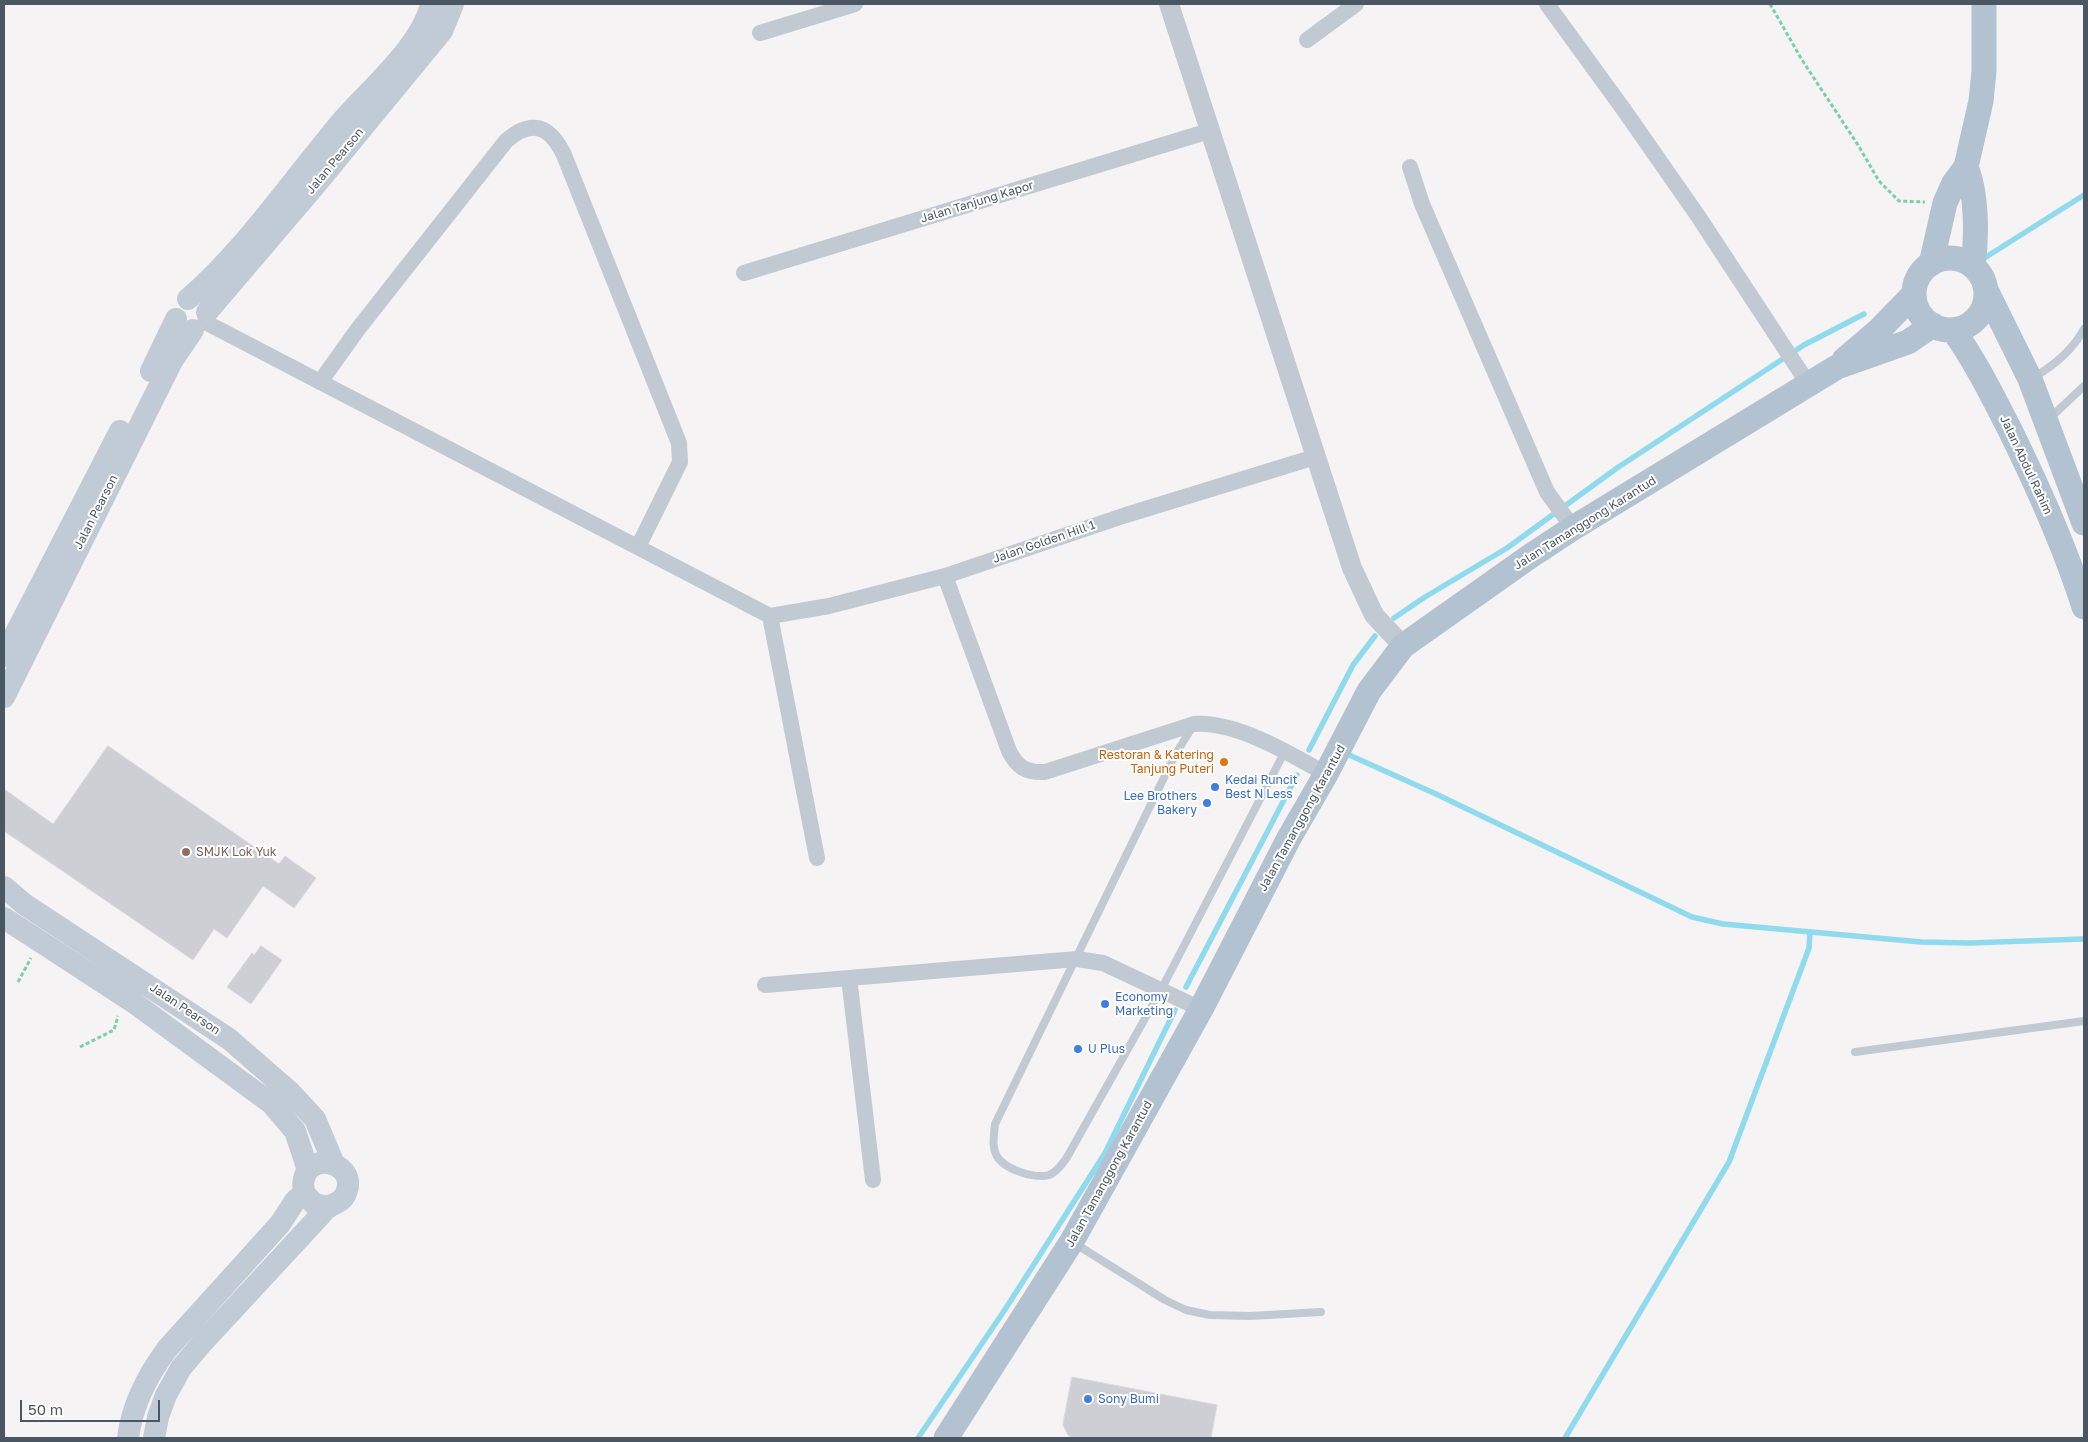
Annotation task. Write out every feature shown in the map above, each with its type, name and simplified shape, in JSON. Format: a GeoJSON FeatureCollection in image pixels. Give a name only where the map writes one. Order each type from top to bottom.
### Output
{"type":"FeatureCollection","features":[{"type":"Feature","properties":{"kind":"main road","name":"Jalan Pearson"},"geometry":{"type":"LineString","coordinates":[[195,321],[175,314],[179,304],[188,299],[221,268],[343,120],[403,54],[421,29],[430,4]]}},
{"type":"Feature","properties":{"kind":"main road","name":"Jalan Pearson"},"geometry":{"type":"LineString","coordinates":[[4,697],[172,360],[195,321],[317,183],[442,31],[453,4]]}},
{"type":"Feature","properties":{"kind":"main road"},"geometry":{"type":"LineString","coordinates":[[1931,264],[1945,204],[1954,183],[1966,167],[1981,101],[1984,71],[1984,4]]}},
{"type":"Feature","properties":{"kind":"main road"},"geometry":{"type":"LineString","coordinates":[[1966,167],[1973,190],[1975,243],[1973,266]]}},
{"type":"Feature","properties":{"kind":"main road"},"geometry":{"type":"LineString","coordinates":[[1952,258],[1973,266],[1984,281],[1986,290],[1986,301],[1974,321],[1964,327],[1943,327],[1919,312],[1914,294],[1916,282],[1922,272],[1931,264],[1942,259],[1952,258]]}},
{"type":"Feature","properties":{"kind":"main road"},"geometry":{"type":"LineString","coordinates":[[1986,290],[2030,379],[2084,523]]}},
{"type":"Feature","properties":{"kind":"main road","name":"Jalan Tamanggong Karantud"},"geometry":{"type":"LineString","coordinates":[[1837,367],[1850,352],[1878,330],[1914,294]]}},
{"type":"Feature","properties":{"kind":"main road","name":"Jalan Pearson"},"geometry":{"type":"LineString","coordinates":[[4,656],[195,321]]}},
{"type":"Feature","properties":{"kind":"main road","name":"Jalan Tamanggong Karantud"},"geometry":{"type":"LineString","coordinates":[[946,1438],[1072,1242],[1201,1009],[1289,838],[1326,774],[1370,691],[1403,646],[1529,557],[1569,522],[1798,367],[1837,367],[1908,342],[1943,327]]}},
{"type":"Feature","properties":{"kind":"main road","name":"Jalan Abdul Rahim"},"geometry":{"type":"LineString","coordinates":[[1943,327],[1984,378],[2025,460],[2070,564],[2084,608]]}},
{"type":"Feature","properties":{"kind":"main road","name":"Jalan Pearson"},"geometry":{"type":"LineString","coordinates":[[4,887],[24,904],[229,1039],[290,1092],[315,1119],[334,1164]]}},
{"type":"Feature","properties":{"kind":"main road","name":"Jalan Pearson"},"geometry":{"type":"LineString","coordinates":[[4,918],[124,997],[272,1104],[295,1131],[308,1170]]}},
{"type":"Feature","properties":{"kind":"main road"},"geometry":{"type":"LineString","coordinates":[[154,1438],[158,1417],[166,1395],[181,1368],[329,1207],[342,1199],[348,1186],[345,1173],[334,1164],[319,1163],[308,1170],[304,1177],[304,1193],[314,1204],[329,1207]]}},
{"type":"Feature","properties":{"kind":"main road"},"geometry":{"type":"LineString","coordinates":[[128,1438],[135,1409],[152,1370],[167,1349],[280,1224],[295,1202],[304,1193]]}},
{"type":"Feature","properties":{"kind":"street"},"geometry":{"type":"LineString","coordinates":[[760,33],[855,4]]}},
{"type":"Feature","properties":{"kind":"street"},"geometry":{"type":"LineString","coordinates":[[1169,4],[1352,568],[1374,615],[1403,646]]}},
{"type":"Feature","properties":{"kind":"street"},"geometry":{"type":"LineString","coordinates":[[1306,40],[1356,4]]}},
{"type":"Feature","properties":{"kind":"street"},"geometry":{"type":"LineString","coordinates":[[1547,4],[1624,110],[1798,367]]}},
{"type":"Feature","properties":{"kind":"street"},"geometry":{"type":"LineString","coordinates":[[320,382],[358,329],[506,141],[527,127],[549,132],[558,142],[564,155],[679,444],[680,462],[638,547]]}},
{"type":"Feature","properties":{"kind":"street","name":"Jalan Tanjung Kapor"},"geometry":{"type":"LineString","coordinates":[[744,273],[1209,131]]}},
{"type":"Feature","properties":{"kind":"street"},"geometry":{"type":"LineString","coordinates":[[1410,167],[1422,204],[1547,492],[1569,522]]}},
{"type":"Feature","properties":{"kind":"street"},"geometry":{"type":"LineString","coordinates":[[195,321],[320,382],[770,616],[818,858]]}},
{"type":"Feature","properties":{"kind":"street","name":"Jalan Golden Hill 1"},"geometry":{"type":"LineString","coordinates":[[770,616],[828,606],[945,576],[1126,514],[1315,457]]}},
{"type":"Feature","properties":{"kind":"street"},"geometry":{"type":"LineString","coordinates":[[945,576],[1009,751],[1014,762],[1023,769],[1045,772],[1194,724],[1208,723],[1221,725],[1284,750],[1326,774]]}},
{"type":"Feature","properties":{"kind":"street"},"geometry":{"type":"LineString","coordinates":[[765,985],[1077,959],[1103,963],[1201,1009]]}},
{"type":"Feature","properties":{"kind":"street"},"geometry":{"type":"LineString","coordinates":[[849,978],[874,1180]]}},
{"type":"Feature","properties":{"kind":"lane"},"geometry":{"type":"LineString","coordinates":[[2030,379],[2051,367],[2067,353],[2084,329]]}},
{"type":"Feature","properties":{"kind":"lane"},"geometry":{"type":"LineString","coordinates":[[2046,422],[2084,386]]}},
{"type":"Feature","properties":{"kind":"lane"},"geometry":{"type":"LineString","coordinates":[[1194,724],[1174,755],[1077,959],[995,1124],[994,1149],[999,1159],[1020,1171],[1036,1175],[1049,1174],[1058,1169],[1066,1159],[1161,990],[1284,750]]}},
{"type":"Feature","properties":{"kind":"lane"},"geometry":{"type":"LineString","coordinates":[[1855,1052],[2084,1020]]}},
{"type":"Feature","properties":{"kind":"lane"},"geometry":{"type":"LineString","coordinates":[[1072,1242],[1164,1300],[1186,1310],[1210,1315],[1250,1316],[1321,1312]]}},
{"type":"Feature","properties":{"kind":"path"},"geometry":{"type":"LineString","coordinates":[[1770,4],[1802,60],[1880,181],[1899,201],[1945,204]]}},
{"type":"Feature","properties":{"kind":"path"},"geometry":{"type":"LineString","coordinates":[[18,982],[40,943]]}},
{"type":"Feature","properties":{"kind":"path"},"geometry":{"type":"LineString","coordinates":[[80,1047],[114,1030],[124,997]]}},
{"type":"Feature","properties":{"kind":"building"},"geometry":{"type":"Polygon","coordinates":[[[108,746],[279,864],[285,856],[316,878],[294,908],[263,886],[227,938],[214,929],[193,960],[4,831],[4,789],[53,824],[108,746]]]}},
{"type":"Feature","properties":{"kind":"building"},"geometry":{"type":"Polygon","coordinates":[[[261,946],[282,960],[251,1004],[227,987],[252,953],[254,955],[261,946]]]}},
{"type":"Feature","properties":{"kind":"building"},"geometry":{"type":"Polygon","coordinates":[[[1072,1377],[1217,1405],[1211,1438],[1073,1438],[1068,1435],[1063,1425],[1072,1377]]]}},
{"type":"Feature","properties":{"kind":"waterway"},"geometry":{"type":"LineString","coordinates":[[1986,257],[2084,195]]}},
{"type":"Feature","properties":{"kind":"waterway"},"geometry":{"type":"LineString","coordinates":[[1394,618],[1425,597],[1507,548],[1617,468],[1804,345],[1864,314]]}},
{"type":"Feature","properties":{"kind":"waterway"},"geometry":{"type":"LineString","coordinates":[[1309,750],[1353,665],[1375,636]]}},
{"type":"Feature","properties":{"kind":"waterway"},"geometry":{"type":"LineString","coordinates":[[1347,754],[1436,794],[1692,917],[1723,924],[1921,942],[1969,943],[2084,939]]}},
{"type":"Feature","properties":{"kind":"waterway"},"geometry":{"type":"LineString","coordinates":[[1186,987],[1297,775]]}},
{"type":"Feature","properties":{"kind":"waterway"},"geometry":{"type":"LineString","coordinates":[[1565,1438],[1729,1162],[1809,948],[1810,932]]}},
{"type":"Feature","properties":{"kind":"waterway"},"geometry":{"type":"LineString","coordinates":[[918,1438],[1006,1308],[1105,1153],[1175,1010]]}},
{"type":"Feature","properties":{"kind":"place","name":"Restoran & Katering Tanjung Puteri"},"geometry":{"type":"Point","coordinates":[1224,762]}},
{"type":"Feature","properties":{"kind":"place","name":"Kedai Runcit Best N Less"},"geometry":{"type":"Point","coordinates":[1215,787]}},
{"type":"Feature","properties":{"kind":"place","name":"Lee Brothers Bakery"},"geometry":{"type":"Point","coordinates":[1207,803]}},
{"type":"Feature","properties":{"kind":"place","name":"SMJK Lok Yuk"},"geometry":{"type":"Point","coordinates":[186,852]}},
{"type":"Feature","properties":{"kind":"place","name":"Economy Marketing"},"geometry":{"type":"Point","coordinates":[1105,1004]}},
{"type":"Feature","properties":{"kind":"place","name":"U Plus"},"geometry":{"type":"Point","coordinates":[1078,1049]}},
{"type":"Feature","properties":{"kind":"place","name":"Sony Bumi"},"geometry":{"type":"Point","coordinates":[1088,1399]}}]}
